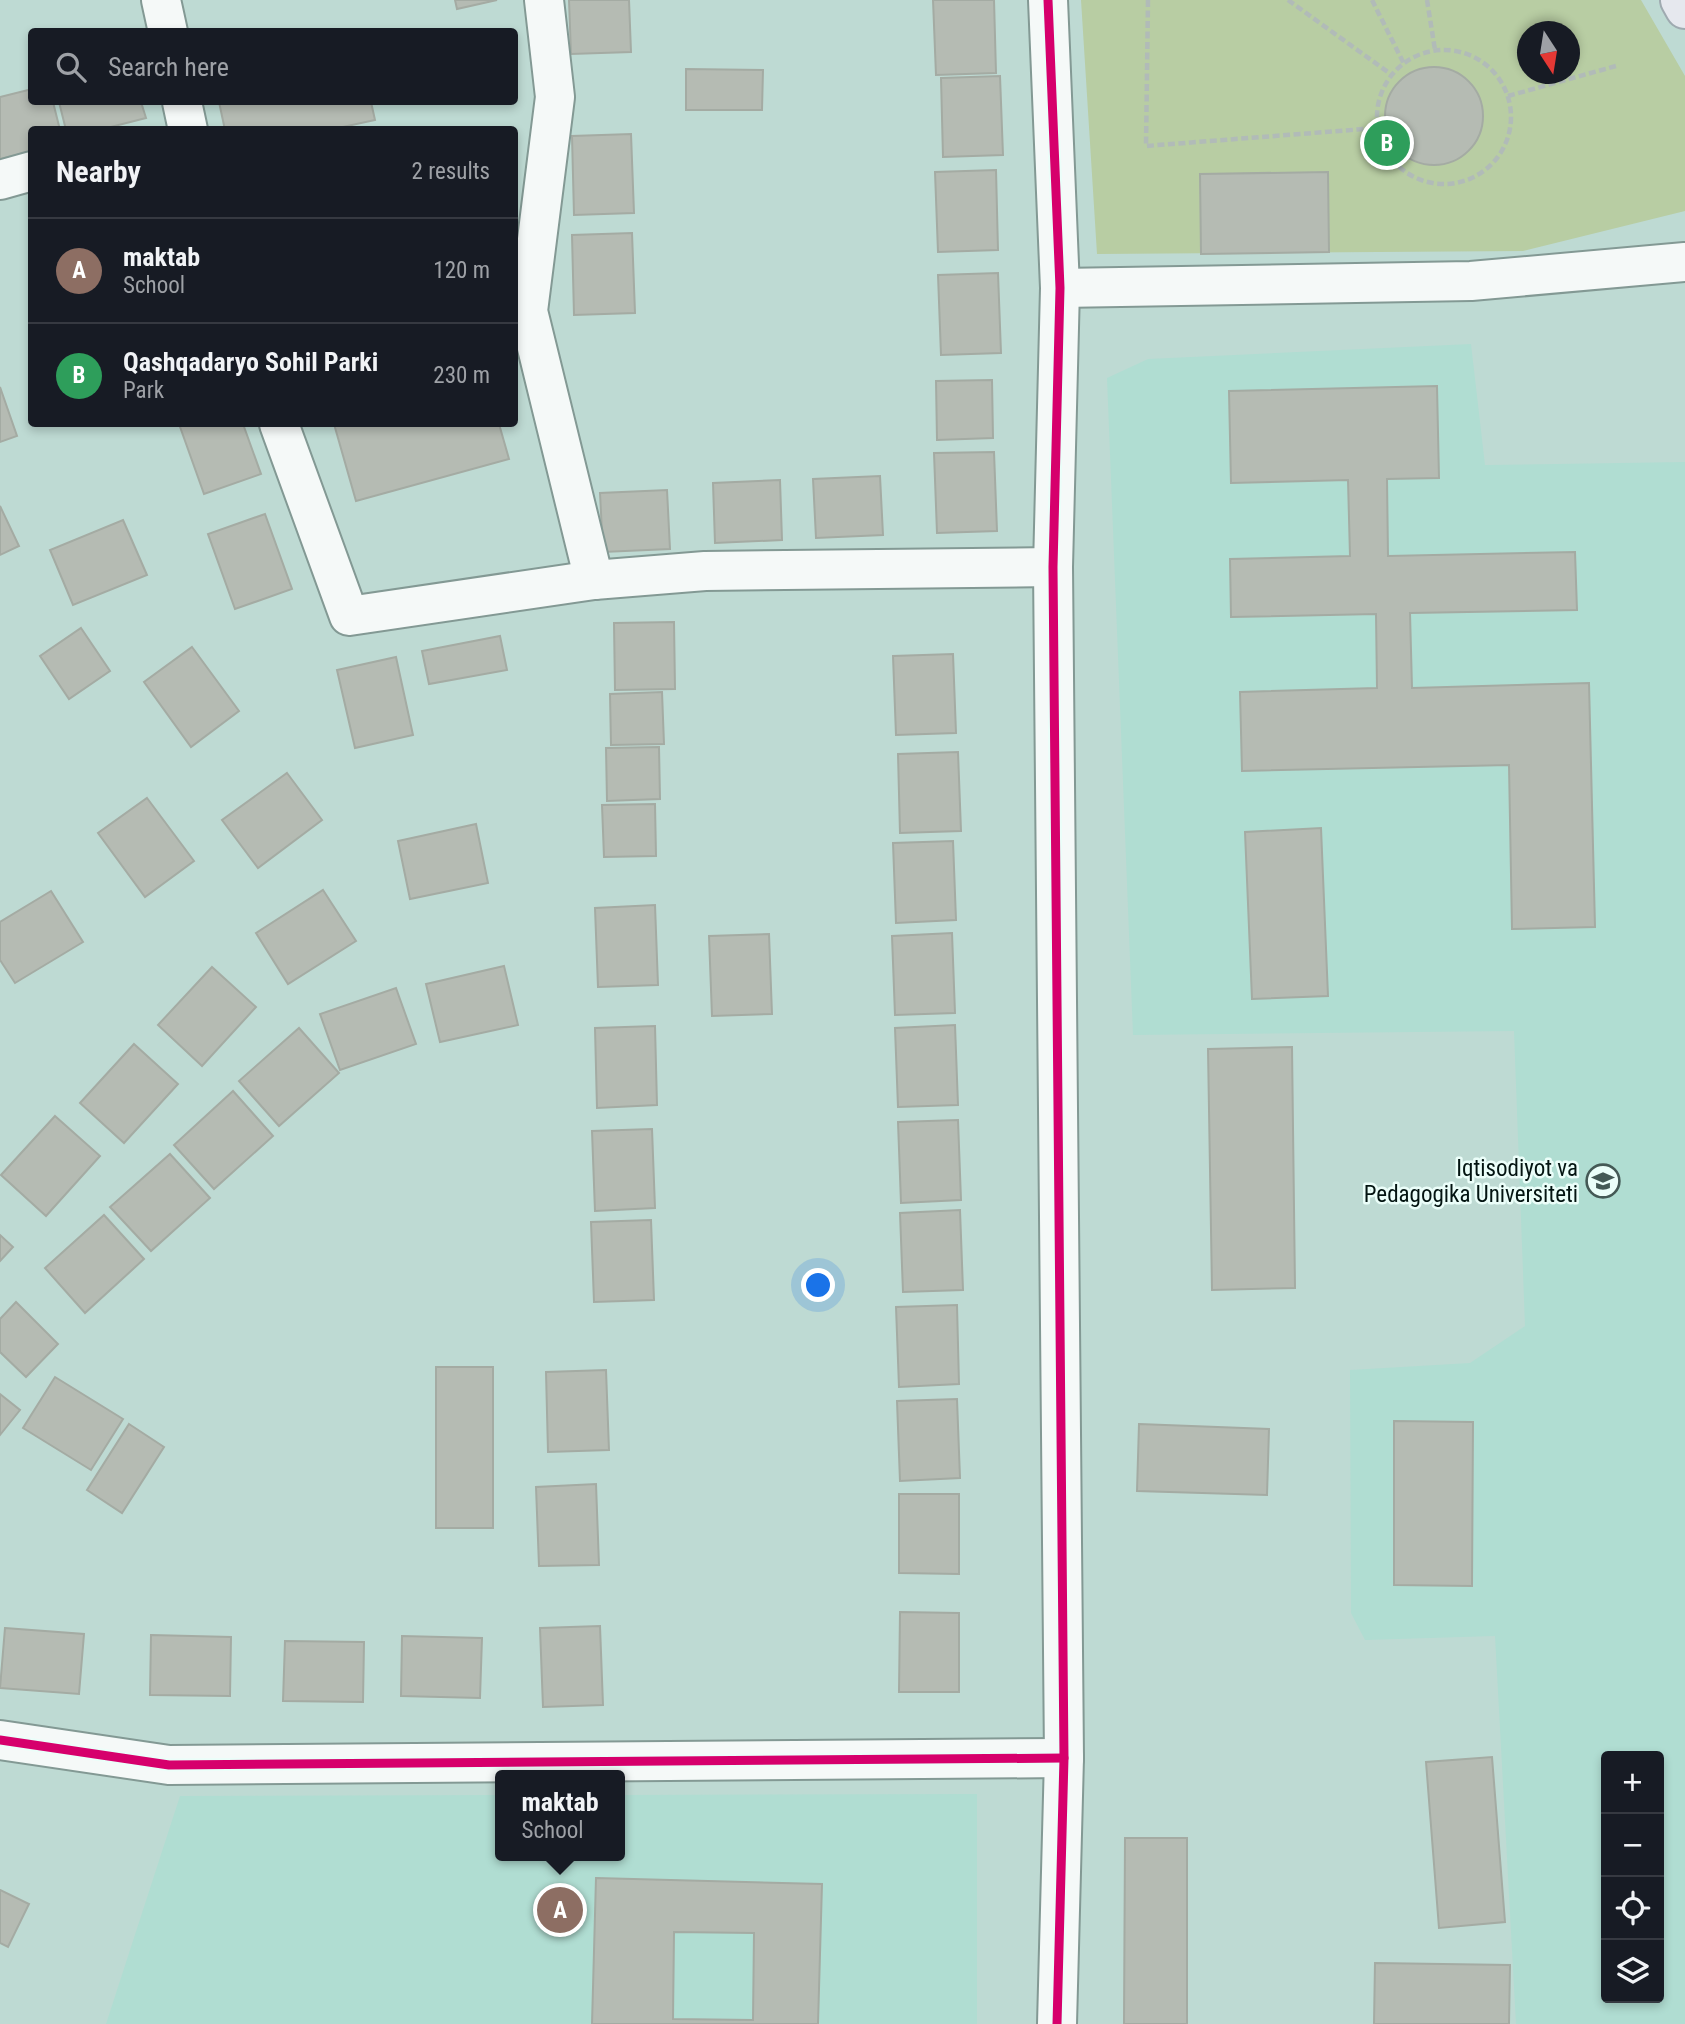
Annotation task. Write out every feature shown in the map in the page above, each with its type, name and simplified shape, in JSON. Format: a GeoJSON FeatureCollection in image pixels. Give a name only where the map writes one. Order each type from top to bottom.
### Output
{"type":"FeatureCollection","features":[{"type":"Feature","properties":{"kind":"highway"},"geometry":{"type":"LineString","coordinates":[[1680,0],[1685,9]]}},
{"type":"Feature","properties":{"kind":"street"},"geometry":{"type":"LineString","coordinates":[[161,0],[167,28]]}},
{"type":"Feature","properties":{"kind":"street"},"geometry":{"type":"LineString","coordinates":[[544,0],[555,97],[528,312],[594,580]]}},
{"type":"Feature","properties":{"kind":"street"},"geometry":{"type":"LineString","coordinates":[[1048,0],[1060,288],[1053,567],[1063,1758],[1057,2024]]}},
{"type":"Feature","properties":{"kind":"street"},"geometry":{"type":"LineString","coordinates":[[0,180],[28,172]]}},
{"type":"Feature","properties":{"kind":"street"},"geometry":{"type":"LineString","coordinates":[[1060,288],[1471,281],[1685,262]]}},
{"type":"Feature","properties":{"kind":"street"},"geometry":{"type":"LineString","coordinates":[[280,427],[349,616],[594,580],[705,571],[1053,567]]}},
{"type":"Feature","properties":{"kind":"street"},"geometry":{"type":"LineString","coordinates":[[0,1740],[169,1765],[1063,1758]]}},
{"type":"Feature","properties":{"kind":"path"},"geometry":{"type":"LineString","coordinates":[[1147,0],[1146,146],[1377,128]]}},
{"type":"Feature","properties":{"kind":"path"},"geometry":{"type":"LineString","coordinates":[[1290,0],[1392,75]]}},
{"type":"Feature","properties":{"kind":"path"},"geometry":{"type":"LineString","coordinates":[[1372,0],[1404,64]]}},
{"type":"Feature","properties":{"kind":"path"},"geometry":{"type":"LineString","coordinates":[[1427,0],[1435,50]]}},
{"type":"Feature","properties":{"kind":"path"},"geometry":{"type":"LineString","coordinates":[[1435,50],[1459,51],[1480,60],[1497,75],[1508,96],[1512,118],[1507,141],[1495,161],[1476,176],[1457,183],[1435,184],[1415,177],[1397,166],[1384,149],[1377,128],[1377,107],[1383,87],[1392,75],[1413,57],[1435,50]]}},
{"type":"Feature","properties":{"kind":"path"},"geometry":{"type":"LineString","coordinates":[[1508,96],[1616,66]]}},
{"type":"Feature","properties":{"kind":"shaded area"},"geometry":{"type":"Polygon","coordinates":[[[1081,0],[1641,0],[1685,76],[1685,211],[1523,251],[1097,254],[1081,0]]]}},
{"type":"Feature","properties":{"kind":"shaded area","name":"Iqtisodiyot va Pedagogika Universiteti"},"geometry":{"type":"Polygon","coordinates":[[[1471,344],[1485,465],[1685,462],[1685,2024],[1516,2024],[1495,1636],[1365,1640],[1351,1613],[1350,1370],[1470,1363],[1525,1326],[1514,1031],[1133,1035],[1107,378],[1148,359],[1471,344]]]}},
{"type":"Feature","properties":{"kind":"shaded area"},"geometry":{"type":"Polygon","coordinates":[[[977,1794],[977,2024],[106,2024],[180,1796],[495,1795],[495,1861],[625,1861],[625,1795],[977,1794]]]}},
{"type":"Feature","properties":{"kind":"building"},"geometry":{"type":"Polygon","coordinates":[[[455,0],[497,0],[457,9],[455,0]]]}},
{"type":"Feature","properties":{"kind":"building"},"geometry":{"type":"Polygon","coordinates":[[[569,0],[629,0],[631,52],[571,54],[569,0]]]}},
{"type":"Feature","properties":{"kind":"building"},"geometry":{"type":"Polygon","coordinates":[[[933,0],[994,0],[996,73],[936,75],[933,0]]]}},
{"type":"Feature","properties":{"kind":"building"},"geometry":{"type":"Polygon","coordinates":[[[1434,67],[1453,71],[1469,81],[1479,97],[1483,116],[1479,135],[1469,151],[1453,161],[1434,165],[1415,161],[1399,151],[1389,135],[1385,116],[1389,97],[1399,81],[1415,71],[1434,67]]]}},
{"type":"Feature","properties":{"kind":"building"},"geometry":{"type":"Polygon","coordinates":[[[686,69],[763,70],[762,110],[686,110],[686,69]]]}},
{"type":"Feature","properties":{"kind":"building"},"geometry":{"type":"Polygon","coordinates":[[[1000,76],[1003,155],[943,157],[941,78],[1000,76]]]}},
{"type":"Feature","properties":{"kind":"building"},"geometry":{"type":"Polygon","coordinates":[[[28,90],[28,105],[54,105],[59,126],[28,126],[28,152],[0,159],[0,97],[28,90]]]}},
{"type":"Feature","properties":{"kind":"building"},"geometry":{"type":"Polygon","coordinates":[[[60,105],[142,105],[146,118],[115,126],[65,126],[60,105]]]}},
{"type":"Feature","properties":{"kind":"building"},"geometry":{"type":"Polygon","coordinates":[[[220,105],[372,105],[375,120],[347,126],[224,126],[220,105]]]}},
{"type":"Feature","properties":{"kind":"building"},"geometry":{"type":"Polygon","coordinates":[[[631,134],[634,213],[574,215],[572,136],[631,134]]]}},
{"type":"Feature","properties":{"kind":"building"},"geometry":{"type":"Polygon","coordinates":[[[996,170],[998,250],[938,252],[935,172],[996,170]]]}},
{"type":"Feature","properties":{"kind":"building"},"geometry":{"type":"Polygon","coordinates":[[[1328,172],[1329,252],[1201,254],[1200,174],[1328,172]]]}},
{"type":"Feature","properties":{"kind":"building"},"geometry":{"type":"Polygon","coordinates":[[[632,233],[635,313],[574,315],[572,235],[632,233]]]}},
{"type":"Feature","properties":{"kind":"building"},"geometry":{"type":"Polygon","coordinates":[[[998,273],[1001,353],[941,355],[938,275],[998,273]]]}},
{"type":"Feature","properties":{"kind":"building"},"geometry":{"type":"Polygon","coordinates":[[[992,380],[993,438],[937,440],[936,381],[992,380]]]}},
{"type":"Feature","properties":{"kind":"building"},"geometry":{"type":"Polygon","coordinates":[[[1437,386],[1439,478],[1387,479],[1388,556],[1575,552],[1577,610],[1410,613],[1412,688],[1589,683],[1595,927],[1512,929],[1509,765],[1242,771],[1240,692],[1377,688],[1376,614],[1231,617],[1230,559],[1350,556],[1348,480],[1231,483],[1229,391],[1437,386]]]}},
{"type":"Feature","properties":{"kind":"building"},"geometry":{"type":"Polygon","coordinates":[[[0,387],[17,436],[0,442],[0,387]]]}},
{"type":"Feature","properties":{"kind":"building"},"geometry":{"type":"Polygon","coordinates":[[[180,427],[244,427],[261,474],[204,494],[180,427]]]}},
{"type":"Feature","properties":{"kind":"building"},"geometry":{"type":"Polygon","coordinates":[[[335,427],[500,427],[509,459],[356,501],[335,427]]]}},
{"type":"Feature","properties":{"kind":"building"},"geometry":{"type":"Polygon","coordinates":[[[994,452],[997,531],[937,533],[934,453],[994,452]]]}},
{"type":"Feature","properties":{"kind":"building"},"geometry":{"type":"Polygon","coordinates":[[[880,476],[883,535],[816,538],[813,479],[880,476]]]}},
{"type":"Feature","properties":{"kind":"building"},"geometry":{"type":"Polygon","coordinates":[[[780,480],[782,540],[715,543],[713,483],[780,480]]]}},
{"type":"Feature","properties":{"kind":"building"},"geometry":{"type":"Polygon","coordinates":[[[667,490],[670,549],[603,552],[600,493],[667,490]]]}},
{"type":"Feature","properties":{"kind":"building"},"geometry":{"type":"Polygon","coordinates":[[[0,506],[19,546],[0,555],[0,506]]]}},
{"type":"Feature","properties":{"kind":"building"},"geometry":{"type":"Polygon","coordinates":[[[265,514],[292,589],[235,609],[208,534],[265,514]]]}},
{"type":"Feature","properties":{"kind":"building"},"geometry":{"type":"Polygon","coordinates":[[[123,520],[147,575],[73,605],[50,550],[123,520]]]}},
{"type":"Feature","properties":{"kind":"building"},"geometry":{"type":"Polygon","coordinates":[[[674,622],[675,689],[615,690],[614,623],[674,622]]]}},
{"type":"Feature","properties":{"kind":"building"},"geometry":{"type":"Polygon","coordinates":[[[81,628],[110,671],[69,699],[40,656],[81,628]]]}},
{"type":"Feature","properties":{"kind":"building"},"geometry":{"type":"Polygon","coordinates":[[[500,636],[507,670],[429,684],[422,651],[500,636]]]}},
{"type":"Feature","properties":{"kind":"building"},"geometry":{"type":"Polygon","coordinates":[[[192,647],[239,711],[191,747],[144,682],[192,647]]]}},
{"type":"Feature","properties":{"kind":"building"},"geometry":{"type":"Polygon","coordinates":[[[953,654],[956,733],[896,735],[893,656],[953,654]]]}},
{"type":"Feature","properties":{"kind":"building"},"geometry":{"type":"Polygon","coordinates":[[[396,657],[413,735],[355,748],[337,670],[396,657]]]}},
{"type":"Feature","properties":{"kind":"building"},"geometry":{"type":"Polygon","coordinates":[[[662,692],[664,744],[611,745],[610,694],[662,692]]]}},
{"type":"Feature","properties":{"kind":"building"},"geometry":{"type":"Polygon","coordinates":[[[659,747],[660,799],[607,801],[606,748],[659,747]]]}},
{"type":"Feature","properties":{"kind":"building"},"geometry":{"type":"Polygon","coordinates":[[[958,752],[961,831],[900,833],[898,754],[958,752]]]}},
{"type":"Feature","properties":{"kind":"building"},"geometry":{"type":"Polygon","coordinates":[[[287,773],[322,820],[258,868],[222,820],[287,773]]]}},
{"type":"Feature","properties":{"kind":"building"},"geometry":{"type":"Polygon","coordinates":[[[147,798],[194,861],[145,897],[98,833],[147,798]]]}},
{"type":"Feature","properties":{"kind":"building"},"geometry":{"type":"Polygon","coordinates":[[[655,804],[656,856],[604,857],[602,805],[655,804]]]}},
{"type":"Feature","properties":{"kind":"building"},"geometry":{"type":"Polygon","coordinates":[[[476,824],[488,883],[410,899],[398,841],[476,824]]]}},
{"type":"Feature","properties":{"kind":"building"},"geometry":{"type":"Polygon","coordinates":[[[1321,828],[1328,996],[1252,999],[1245,832],[1321,828]]]}},
{"type":"Feature","properties":{"kind":"building"},"geometry":{"type":"Polygon","coordinates":[[[953,841],[956,920],[896,923],[893,843],[953,841]]]}},
{"type":"Feature","properties":{"kind":"building"},"geometry":{"type":"Polygon","coordinates":[[[323,890],[356,941],[288,984],[256,933],[323,890]]]}},
{"type":"Feature","properties":{"kind":"building"},"geometry":{"type":"Polygon","coordinates":[[[51,891],[83,942],[15,983],[0,960],[0,922],[51,891]]]}},
{"type":"Feature","properties":{"kind":"building"},"geometry":{"type":"Polygon","coordinates":[[[655,905],[658,985],[598,987],[595,908],[655,905]]]}},
{"type":"Feature","properties":{"kind":"building"},"geometry":{"type":"Polygon","coordinates":[[[952,933],[955,1013],[895,1015],[892,936],[952,933]]]}},
{"type":"Feature","properties":{"kind":"building"},"geometry":{"type":"Polygon","coordinates":[[[769,934],[772,1014],[712,1016],[709,936],[769,934]]]}},
{"type":"Feature","properties":{"kind":"building"},"geometry":{"type":"Polygon","coordinates":[[[504,966],[518,1025],[440,1042],[426,984],[504,966]]]}},
{"type":"Feature","properties":{"kind":"building"},"geometry":{"type":"Polygon","coordinates":[[[212,967],[256,1007],[202,1066],[158,1025],[212,967]]]}},
{"type":"Feature","properties":{"kind":"building"},"geometry":{"type":"Polygon","coordinates":[[[396,988],[416,1044],[340,1070],[320,1014],[396,988]]]}},
{"type":"Feature","properties":{"kind":"building"},"geometry":{"type":"Polygon","coordinates":[[[955,1025],[958,1105],[898,1107],[895,1028],[955,1025]]]}},
{"type":"Feature","properties":{"kind":"building"},"geometry":{"type":"Polygon","coordinates":[[[655,1026],[657,1105],[597,1108],[595,1028],[655,1026]]]}},
{"type":"Feature","properties":{"kind":"building"},"geometry":{"type":"Polygon","coordinates":[[[299,1028],[339,1073],[279,1126],[239,1081],[299,1028]]]}},
{"type":"Feature","properties":{"kind":"building"},"geometry":{"type":"Polygon","coordinates":[[[134,1044],[178,1084],[124,1143],[80,1103],[134,1044]]]}},
{"type":"Feature","properties":{"kind":"building"},"geometry":{"type":"Polygon","coordinates":[[[1292,1047],[1295,1288],[1212,1290],[1208,1049],[1292,1047]]]}},
{"type":"Feature","properties":{"kind":"building"},"geometry":{"type":"Polygon","coordinates":[[[233,1091],[273,1136],[214,1189],[174,1145],[233,1091]]]}},
{"type":"Feature","properties":{"kind":"building"},"geometry":{"type":"Polygon","coordinates":[[[55,1116],[100,1156],[46,1216],[1,1175],[55,1116]]]}},
{"type":"Feature","properties":{"kind":"building"},"geometry":{"type":"Polygon","coordinates":[[[958,1120],[961,1200],[901,1203],[898,1122],[958,1120]]]}},
{"type":"Feature","properties":{"kind":"building"},"geometry":{"type":"Polygon","coordinates":[[[652,1129],[655,1208],[595,1211],[592,1131],[652,1129]]]}},
{"type":"Feature","properties":{"kind":"building"},"geometry":{"type":"Polygon","coordinates":[[[170,1154],[210,1198],[151,1251],[110,1207],[170,1154]]]}},
{"type":"Feature","properties":{"kind":"building"},"geometry":{"type":"Polygon","coordinates":[[[960,1210],[963,1290],[903,1292],[900,1213],[960,1210]]]}},
{"type":"Feature","properties":{"kind":"building"},"geometry":{"type":"Polygon","coordinates":[[[104,1215],[144,1259],[85,1313],[45,1268],[104,1215]]]}},
{"type":"Feature","properties":{"kind":"building"},"geometry":{"type":"Polygon","coordinates":[[[651,1220],[654,1300],[594,1302],[591,1222],[651,1220]]]}},
{"type":"Feature","properties":{"kind":"building"},"geometry":{"type":"Polygon","coordinates":[[[0,1235],[13,1247],[0,1261],[0,1235]]]}},
{"type":"Feature","properties":{"kind":"building"},"geometry":{"type":"Polygon","coordinates":[[[16,1302],[58,1344],[26,1377],[0,1352],[0,1319],[16,1302]]]}},
{"type":"Feature","properties":{"kind":"building"},"geometry":{"type":"Polygon","coordinates":[[[957,1305],[959,1384],[899,1387],[896,1307],[957,1305]]]}},
{"type":"Feature","properties":{"kind":"building"},"geometry":{"type":"Polygon","coordinates":[[[436,1367],[493,1367],[493,1528],[436,1528],[436,1367]]]}},
{"type":"Feature","properties":{"kind":"building"},"geometry":{"type":"Polygon","coordinates":[[[606,1370],[609,1450],[548,1452],[546,1372],[606,1370]]]}},
{"type":"Feature","properties":{"kind":"building"},"geometry":{"type":"Polygon","coordinates":[[[55,1377],[123,1419],[91,1470],[23,1428],[55,1377]]]}},
{"type":"Feature","properties":{"kind":"building"},"geometry":{"type":"Polygon","coordinates":[[[0,1394],[20,1410],[0,1435],[0,1394]]]}},
{"type":"Feature","properties":{"kind":"building"},"geometry":{"type":"Polygon","coordinates":[[[957,1399],[960,1478],[900,1481],[897,1401],[957,1399]]]}},
{"type":"Feature","properties":{"kind":"building"},"geometry":{"type":"Polygon","coordinates":[[[1394,1421],[1473,1422],[1472,1586],[1394,1585],[1394,1421]]]}},
{"type":"Feature","properties":{"kind":"building"},"geometry":{"type":"Polygon","coordinates":[[[129,1424],[164,1447],[122,1513],[87,1490],[129,1424]]]}},
{"type":"Feature","properties":{"kind":"building"},"geometry":{"type":"Polygon","coordinates":[[[1139,1424],[1269,1429],[1267,1495],[1137,1491],[1139,1424]]]}},
{"type":"Feature","properties":{"kind":"building"},"geometry":{"type":"Polygon","coordinates":[[[596,1484],[599,1565],[539,1566],[536,1487],[596,1484]]]}},
{"type":"Feature","properties":{"kind":"building"},"geometry":{"type":"Polygon","coordinates":[[[899,1494],[959,1494],[959,1574],[899,1573],[899,1494]]]}},
{"type":"Feature","properties":{"kind":"building"},"geometry":{"type":"Polygon","coordinates":[[[900,1612],[959,1613],[959,1692],[899,1692],[900,1612]]]}},
{"type":"Feature","properties":{"kind":"building"},"geometry":{"type":"Polygon","coordinates":[[[600,1626],[603,1705],[543,1707],[540,1628],[600,1626]]]}},
{"type":"Feature","properties":{"kind":"building"},"geometry":{"type":"Polygon","coordinates":[[[5,1628],[84,1634],[79,1694],[0,1688],[5,1628]]]}},
{"type":"Feature","properties":{"kind":"building"},"geometry":{"type":"Polygon","coordinates":[[[151,1635],[231,1637],[230,1696],[150,1695],[151,1635]]]}},
{"type":"Feature","properties":{"kind":"building"},"geometry":{"type":"Polygon","coordinates":[[[402,1636],[482,1638],[480,1698],[401,1696],[402,1636]]]}},
{"type":"Feature","properties":{"kind":"building"},"geometry":{"type":"Polygon","coordinates":[[[285,1641],[364,1642],[363,1702],[283,1701],[285,1641]]]}},
{"type":"Feature","properties":{"kind":"building"},"geometry":{"type":"Polygon","coordinates":[[[1492,1757],[1505,1922],[1439,1928],[1426,1762],[1492,1757]]]}},
{"type":"Feature","properties":{"kind":"building"},"geometry":{"type":"Polygon","coordinates":[[[1125,1838],[1187,1838],[1187,2024],[1124,2024],[1125,1838]]]}},
{"type":"Feature","properties":{"kind":"building"},"geometry":{"type":"Polygon","coordinates":[[[596,1878],[822,1884],[818,2024],[592,2024],[596,1878]],[[674,1932],[673,2019],[753,2020],[754,1933],[674,1932]]]}},
{"type":"Feature","properties":{"kind":"building"},"geometry":{"type":"Polygon","coordinates":[[[0,1890],[29,1904],[8,1947],[0,1943],[0,1890]]]}},
{"type":"Feature","properties":{"kind":"building"},"geometry":{"type":"Polygon","coordinates":[[[1375,1963],[1510,1965],[1509,2024],[1374,2024],[1375,1963]]]}},
{"type":"Feature","properties":{"kind":"cycle path"},"geometry":{"type":"LineString","coordinates":[[1048,0],[1060,288],[1053,567],[1064,1758],[1057,2024]]}},
{"type":"Feature","properties":{"kind":"cycle path"},"geometry":{"type":"LineString","coordinates":[[0,1740],[169,1765],[1064,1758]]}},
{"type":"Feature","properties":{"kind":"place","name":"Qashqadaryo Sohil Parki"},"geometry":{"type":"Point","coordinates":[1387,143]}},
{"type":"Feature","properties":{"kind":"place","name":"Iqtisodiyot va Pedagogika Universiteti"},"geometry":{"type":"Point","coordinates":[1603,1181]}},
{"type":"Feature","properties":{"kind":"place","name":"maktab"},"geometry":{"type":"Point","coordinates":[560,1910]}}]}
